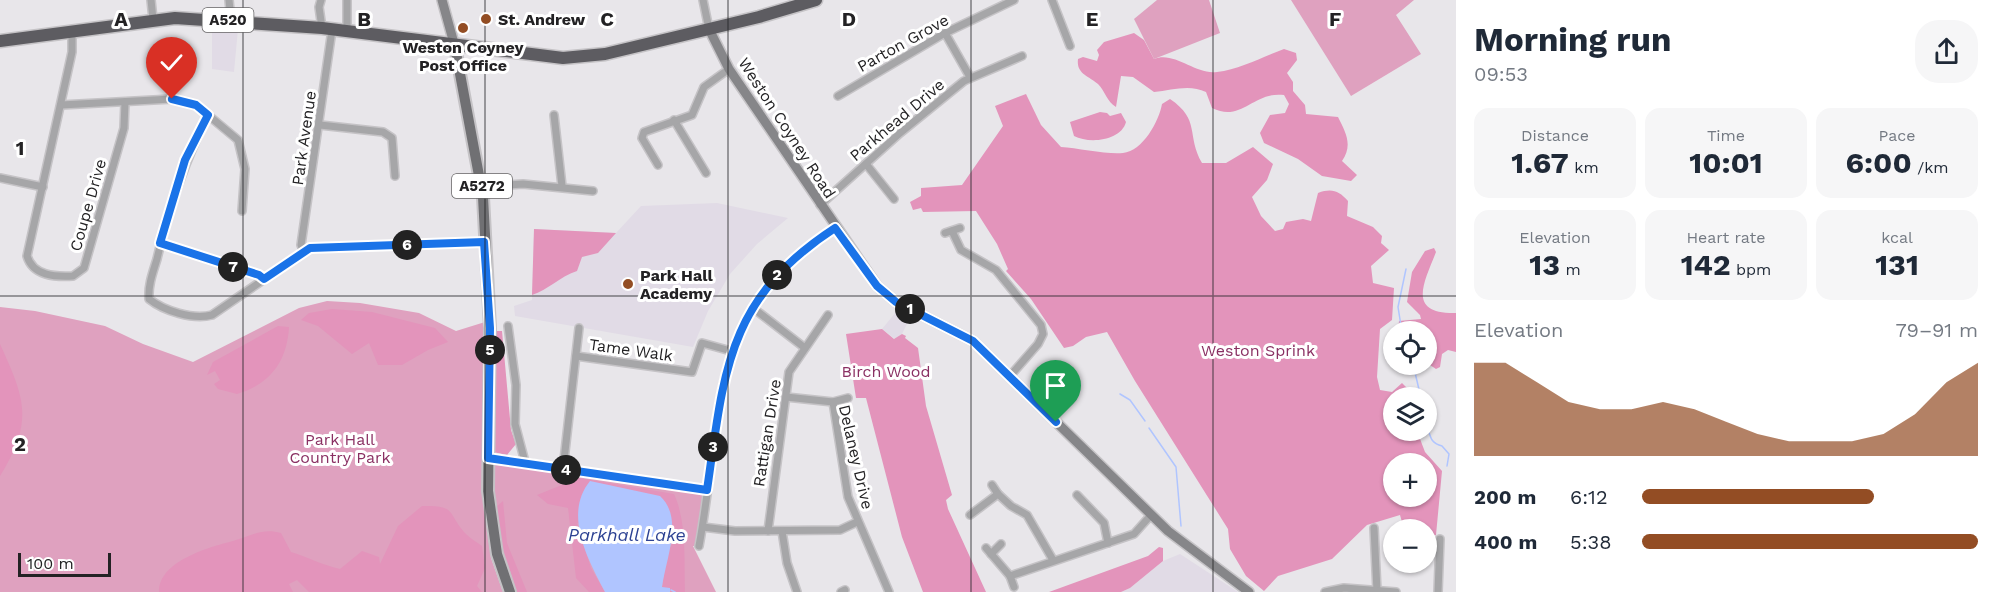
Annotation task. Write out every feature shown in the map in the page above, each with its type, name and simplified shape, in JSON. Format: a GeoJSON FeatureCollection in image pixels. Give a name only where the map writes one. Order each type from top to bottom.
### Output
{"type":"FeatureCollection","features":[{"type":"Feature","properties":{"kind":"highway","name":"A520"},"geometry":{"type":"LineString","coordinates":[[0,40],[153,19],[231,20],[347,31],[563,58],[587,57],[709,29],[816,0]]}},
{"type":"Feature","properties":{"kind":"main road","name":"A5272"},"geometry":{"type":"LineString","coordinates":[[455,46],[482,187],[490,328],[488,492],[493,532],[510,592]]}},
{"type":"Feature","properties":{"kind":"street"},"geometry":{"type":"LineString","coordinates":[[151,0],[153,19]]}},
{"type":"Feature","properties":{"kind":"street"},"geometry":{"type":"LineString","coordinates":[[229,0],[231,20]]}},
{"type":"Feature","properties":{"kind":"street","name":"Park Avenue"},"geometry":{"type":"LineString","coordinates":[[303,250],[301,245],[320,125],[327,29],[319,7],[321,0]]}},
{"type":"Feature","properties":{"kind":"street"},"geometry":{"type":"LineString","coordinates":[[347,0],[347,31]]}},
{"type":"Feature","properties":{"kind":"street"},"geometry":{"type":"LineString","coordinates":[[442,0],[455,46]]}},
{"type":"Feature","properties":{"kind":"street"},"geometry":{"type":"LineString","coordinates":[[703,0],[709,29]]}},
{"type":"Feature","properties":{"kind":"street","name":"Parton Grove"},"geometry":{"type":"LineString","coordinates":[[838,96],[945,33],[1014,0]]}},
{"type":"Feature","properties":{"kind":"street"},"geometry":{"type":"LineString","coordinates":[[1052,0],[1070,46]]}},
{"type":"Feature","properties":{"kind":"street","name":"Weston Coyney Road"},"geometry":{"type":"LineString","coordinates":[[709,29],[729,69],[835,228],[877,286],[896,302],[973,341],[1151,515],[1196,555],[1249,592]]}},
{"type":"Feature","properties":{"kind":"street","name":"Coupe Drive"},"geometry":{"type":"LineString","coordinates":[[72,30],[72,51],[27,256],[29,263],[39,272],[73,276],[84,268],[124,128],[124,102]]}},
{"type":"Feature","properties":{"kind":"street"},"geometry":{"type":"LineString","coordinates":[[945,33],[967,79]]}},
{"type":"Feature","properties":{"kind":"street","name":"Parkhead Drive"},"geometry":{"type":"LineString","coordinates":[[820,205],[900,132],[967,79],[1022,56]]}},
{"type":"Feature","properties":{"kind":"street"},"geometry":{"type":"LineString","coordinates":[[658,165],[642,138],[644,132],[692,115],[704,87],[729,69]]}},
{"type":"Feature","properties":{"kind":"street"},"geometry":{"type":"LineString","coordinates":[[61,105],[172,99],[196,105],[238,141],[245,169],[242,211]]}},
{"type":"Feature","properties":{"kind":"street"},"geometry":{"type":"LineString","coordinates":[[208,115],[185,160],[148,290],[149,299],[164,308],[203,317],[212,315],[303,250],[484,242]]}},
{"type":"Feature","properties":{"kind":"street"},"geometry":{"type":"LineString","coordinates":[[554,115],[562,186]]}},
{"type":"Feature","properties":{"kind":"street"},"geometry":{"type":"LineString","coordinates":[[674,120],[706,173]]}},
{"type":"Feature","properties":{"kind":"street"},"geometry":{"type":"LineString","coordinates":[[320,125],[383,132],[393,138],[394,176]]}},
{"type":"Feature","properties":{"kind":"street"},"geometry":{"type":"LineString","coordinates":[[866,164],[894,199]]}},
{"type":"Feature","properties":{"kind":"street"},"geometry":{"type":"LineString","coordinates":[[0,178],[43,188]]}},
{"type":"Feature","properties":{"kind":"street"},"geometry":{"type":"LineString","coordinates":[[482,187],[523,184],[562,186],[593,191]]}},
{"type":"Feature","properties":{"kind":"street"},"geometry":{"type":"LineString","coordinates":[[699,546],[720,400],[731,351],[753,308],[780,272],[797,255],[835,228]]}},
{"type":"Feature","properties":{"kind":"street"},"geometry":{"type":"LineString","coordinates":[[952,231],[961,250],[996,270],[1041,325],[1043,334],[1038,344],[1010,375]]}},
{"type":"Feature","properties":{"kind":"street"},"geometry":{"type":"LineString","coordinates":[[160,243],[259,275],[264,279]]}},
{"type":"Feature","properties":{"kind":"street"},"geometry":{"type":"LineString","coordinates":[[753,308],[805,348]]}},
{"type":"Feature","properties":{"kind":"street","name":"Rattigan Drive"},"geometry":{"type":"LineString","coordinates":[[768,531],[789,372],[828,315]]}},
{"type":"Feature","properties":{"kind":"street"},"geometry":{"type":"LineString","coordinates":[[508,326],[516,386],[515,417],[525,462]]}},
{"type":"Feature","properties":{"kind":"street"},"geometry":{"type":"LineString","coordinates":[[563,470],[579,328]]}},
{"type":"Feature","properties":{"kind":"street","name":"Tame Walk"},"geometry":{"type":"LineString","coordinates":[[576,356],[692,372],[702,343],[731,351]]}},
{"type":"Feature","properties":{"kind":"street","name":"Delaney Drive"},"geometry":{"type":"LineString","coordinates":[[786,397],[833,402],[848,497],[889,592]]}},
{"type":"Feature","properties":{"kind":"street"},"geometry":{"type":"LineString","coordinates":[[833,402],[848,398]]}},
{"type":"Feature","properties":{"kind":"street"},"geometry":{"type":"LineString","coordinates":[[488,458],[707,490]]}},
{"type":"Feature","properties":{"kind":"street"},"geometry":{"type":"LineString","coordinates":[[992,485],[1011,506],[1027,515],[1053,560]]}},
{"type":"Feature","properties":{"kind":"street"},"geometry":{"type":"LineString","coordinates":[[975,514],[998,494]]}},
{"type":"Feature","properties":{"kind":"street"},"geometry":{"type":"LineString","coordinates":[[1077,495],[1104,523],[1108,543]]}},
{"type":"Feature","properties":{"kind":"street"},"geometry":{"type":"LineString","coordinates":[[1010,576],[1134,534],[1151,515]]}},
{"type":"Feature","properties":{"kind":"street"},"geometry":{"type":"LineString","coordinates":[[703,527],[735,531],[840,530],[857,522]]}},
{"type":"Feature","properties":{"kind":"street"},"geometry":{"type":"LineString","coordinates":[[1374,528],[1377,591]]}},
{"type":"Feature","properties":{"kind":"street"},"geometry":{"type":"LineString","coordinates":[[782,531],[787,563],[797,592]]}},
{"type":"Feature","properties":{"kind":"street"},"geometry":{"type":"LineString","coordinates":[[1438,592],[1440,539]]}},
{"type":"Feature","properties":{"kind":"street"},"geometry":{"type":"LineString","coordinates":[[1001,544],[988,551],[1010,576],[1014,587]]}},
{"type":"Feature","properties":{"kind":"street"},"geometry":{"type":"LineString","coordinates":[[1326,592],[1344,588],[1396,592]]}},
{"type":"Feature","properties":{"kind":"shaded area"},"geometry":{"type":"Polygon","coordinates":[[[212,29],[238,29],[234,72],[212,69],[212,29]]]}},
{"type":"Feature","properties":{"kind":"shaded area","name":"Park Hall Academy"},"geometry":{"type":"Polygon","coordinates":[[[717,203],[788,218],[757,244],[730,274],[708,311],[693,347],[515,316],[514,306],[532,300],[534,229],[616,233],[641,206],[717,203]]]}},
{"type":"Feature","properties":{"kind":"shaded area"},"geometry":{"type":"Polygon","coordinates":[[[896,312],[909,320],[902,334],[895,339],[882,329],[896,312]]]}},
{"type":"Feature","properties":{"kind":"shaded area"},"geometry":{"type":"Polygon","coordinates":[[[1180,554],[1238,592],[1121,592],[1130,588],[1163,561],[1180,554]]]}},
{"type":"Feature","properties":{"kind":"green space"},"geometry":{"type":"Polygon","coordinates":[[[1157,0],[1209,0],[1220,33],[1154,59],[1134,19],[1157,0]]]}},
{"type":"Feature","properties":{"kind":"green space"},"geometry":{"type":"Polygon","coordinates":[[[1291,0],[1414,0],[1396,15],[1421,54],[1351,96],[1291,0]]]}},
{"type":"Feature","properties":{"kind":"green space"},"geometry":{"type":"Polygon","coordinates":[[[1134,33],[1144,40],[1154,59],[1170,58],[1209,72],[1234,68],[1284,49],[1296,53],[1297,60],[1287,73],[1293,82],[1293,91],[1305,105],[1306,114],[1338,117],[1348,144],[1342,161],[1357,175],[1351,181],[1322,176],[1298,159],[1264,143],[1260,133],[1270,115],[1285,113],[1289,104],[1284,95],[1264,97],[1232,112],[1222,112],[1212,108],[1206,92],[1194,88],[1181,88],[1154,92],[1133,77],[1121,76],[1116,107],[1098,84],[1081,71],[1078,59],[1083,57],[1097,61],[1099,55],[1097,50],[1104,42],[1134,33]]]}},
{"type":"Feature","properties":{"kind":"green space","name":"Weston Sprink"},"geometry":{"type":"Polygon","coordinates":[[[1026,94],[1041,125],[1061,147],[1123,153],[1137,147],[1143,141],[1154,126],[1162,104],[1170,99],[1180,107],[1190,121],[1197,153],[1202,163],[1226,163],[1253,147],[1273,164],[1267,180],[1252,197],[1261,216],[1275,231],[1283,229],[1286,222],[1303,219],[1311,221],[1318,193],[1331,191],[1345,198],[1348,201],[1347,216],[1373,227],[1382,236],[1381,243],[1389,250],[1371,266],[1373,283],[1394,288],[1392,320],[1383,321],[1383,327],[1380,329],[1377,377],[1380,390],[1383,390],[1383,441],[1421,441],[1426,453],[1383,453],[1383,507],[1437,507],[1437,465],[1442,471],[1437,524],[1437,519],[1401,519],[1400,515],[1383,519],[1367,525],[1332,559],[1278,576],[1264,591],[1246,576],[1230,549],[1228,529],[1107,332],[1086,337],[1073,346],[1064,348],[1031,299],[1006,271],[1008,269],[997,244],[976,211],[923,212],[921,208],[913,210],[910,202],[921,196],[921,188],[962,185],[1003,126],[995,106],[1026,94]]]}},
{"type":"Feature","properties":{"kind":"green space"},"geometry":{"type":"Polygon","coordinates":[[[1100,112],[1110,116],[1121,113],[1126,122],[1123,128],[1118,133],[1104,139],[1088,140],[1074,136],[1070,122],[1100,112]]]}},
{"type":"Feature","properties":{"kind":"green space"},"geometry":{"type":"Polygon","coordinates":[[[534,229],[616,233],[598,253],[582,257],[577,271],[532,295],[534,229]]]}},
{"type":"Feature","properties":{"kind":"green space"},"geometry":{"type":"Polygon","coordinates":[[[1434,248],[1436,252],[1424,285],[1425,302],[1430,308],[1440,312],[1456,313],[1456,352],[1448,350],[1442,354],[1440,367],[1437,368],[1437,321],[1399,321],[1421,319],[1407,302],[1412,272],[1425,251],[1434,248]]]}},
{"type":"Feature","properties":{"kind":"green space","name":"Park Hall Country Park"},"geometry":{"type":"Polygon","coordinates":[[[327,301],[360,303],[419,313],[456,331],[485,322],[483,499],[491,558],[503,592],[0,592],[0,307],[35,311],[105,326],[143,344],[193,362],[299,308],[327,301]]]}},
{"type":"Feature","properties":{"kind":"green space"},"geometry":{"type":"Polygon","coordinates":[[[332,309],[372,312],[435,328],[448,342],[402,365],[378,365],[369,343],[352,354],[318,326],[301,320],[309,313],[332,309]]]}},
{"type":"Feature","properties":{"kind":"green space"},"geometry":{"type":"Polygon","coordinates":[[[278,326],[289,327],[285,351],[275,370],[259,384],[237,394],[218,389],[214,384],[220,380],[215,371],[207,375],[213,362],[278,326]]]}},
{"type":"Feature","properties":{"kind":"green space","name":"Birch Wood"},"geometry":{"type":"Polygon","coordinates":[[[882,329],[894,339],[902,334],[906,336],[905,338],[918,348],[926,406],[952,495],[946,500],[948,509],[986,592],[923,592],[902,537],[866,398],[856,398],[846,334],[882,329]]]}},
{"type":"Feature","properties":{"kind":"green space"},"geometry":{"type":"Polygon","coordinates":[[[494,331],[502,331],[511,430],[516,444],[507,455],[493,452],[494,331]]]}},
{"type":"Feature","properties":{"kind":"green space"},"geometry":{"type":"Polygon","coordinates":[[[0,344],[20,395],[22,425],[11,457],[0,476],[0,344]]]}},
{"type":"Feature","properties":{"kind":"green space"},"geometry":{"type":"Polygon","coordinates":[[[488,457],[707,490],[697,546],[693,546],[716,592],[510,592],[506,582],[488,457]]]}},
{"type":"Feature","properties":{"kind":"green space"},"geometry":{"type":"Polygon","coordinates":[[[579,478],[674,494],[683,529],[685,592],[670,592],[671,590],[662,588],[666,555],[672,544],[577,523],[591,568],[605,592],[589,592],[576,578],[568,508],[548,504],[537,495],[579,478]]]}},
{"type":"Feature","properties":{"kind":"green space"},"geometry":{"type":"Polygon","coordinates":[[[503,501],[507,543],[527,592],[517,592],[501,542],[496,507],[503,501]]]}},
{"type":"Feature","properties":{"kind":"green space"},"geometry":{"type":"Polygon","coordinates":[[[422,506],[447,509],[466,534],[482,546],[485,568],[477,586],[482,592],[309,592],[297,580],[289,584],[293,592],[159,592],[161,581],[177,563],[201,551],[263,532],[281,533],[291,552],[340,569],[362,551],[379,557],[380,564],[398,526],[422,506]]]}},
{"type":"Feature","properties":{"kind":"green space"},"geometry":{"type":"Polygon","coordinates":[[[1159,547],[1163,548],[1163,561],[1130,588],[1121,592],[1049,592],[1148,556],[1159,547]]]}},
{"type":"Feature","properties":{"kind":"water","name":"Parkhall Lake"},"geometry":{"type":"Polygon","coordinates":[[[590,481],[660,496],[667,505],[671,515],[672,539],[662,587],[670,588],[670,592],[605,592],[586,552],[578,522],[582,494],[590,481]]]}},
{"type":"Feature","properties":{"kind":"waterway"},"geometry":{"type":"LineString","coordinates":[[1400,321],[1398,307],[1406,269]]}},
{"type":"Feature","properties":{"kind":"waterway"},"geometry":{"type":"LineString","coordinates":[[1416,375],[1418,387]]}},
{"type":"Feature","properties":{"kind":"waterway"},"geometry":{"type":"LineString","coordinates":[[1120,394],[1130,400],[1145,421]]}},
{"type":"Feature","properties":{"kind":"waterway"},"geometry":{"type":"LineString","coordinates":[[1149,428],[1176,467],[1181,526]]}},
{"type":"Feature","properties":{"kind":"waterway"},"geometry":{"type":"LineString","coordinates":[[1433,441],[1449,454],[1447,466]]}},
{"type":"Feature","properties":{"kind":"waterway"},"geometry":{"type":"LineString","coordinates":[[671,590],[675,592]]}},
{"type":"Feature","properties":{"kind":"place","name":"St. Andrew"},"geometry":{"type":"Point","coordinates":[486,19]}},
{"type":"Feature","properties":{"kind":"place","name":"Weston Coyney Post Office"},"geometry":{"type":"Point","coordinates":[463,28]}},
{"type":"Feature","properties":{"kind":"place","name":"Park Hall Academy"},"geometry":{"type":"Point","coordinates":[628,284]}},
{"type":"Feature","properties":{"kind":"route"},"geometry":{"type":"LineString","coordinates":[[172,99],[196,105],[208,115],[185,160],[160,243],[259,275],[264,279],[303,250],[310,248],[484,242],[490,328],[488,458],[707,490],[720,400],[731,351],[738,335],[753,308],[780,272],[797,255],[835,228],[877,286],[896,302],[973,341],[1056,422]]}}]}
